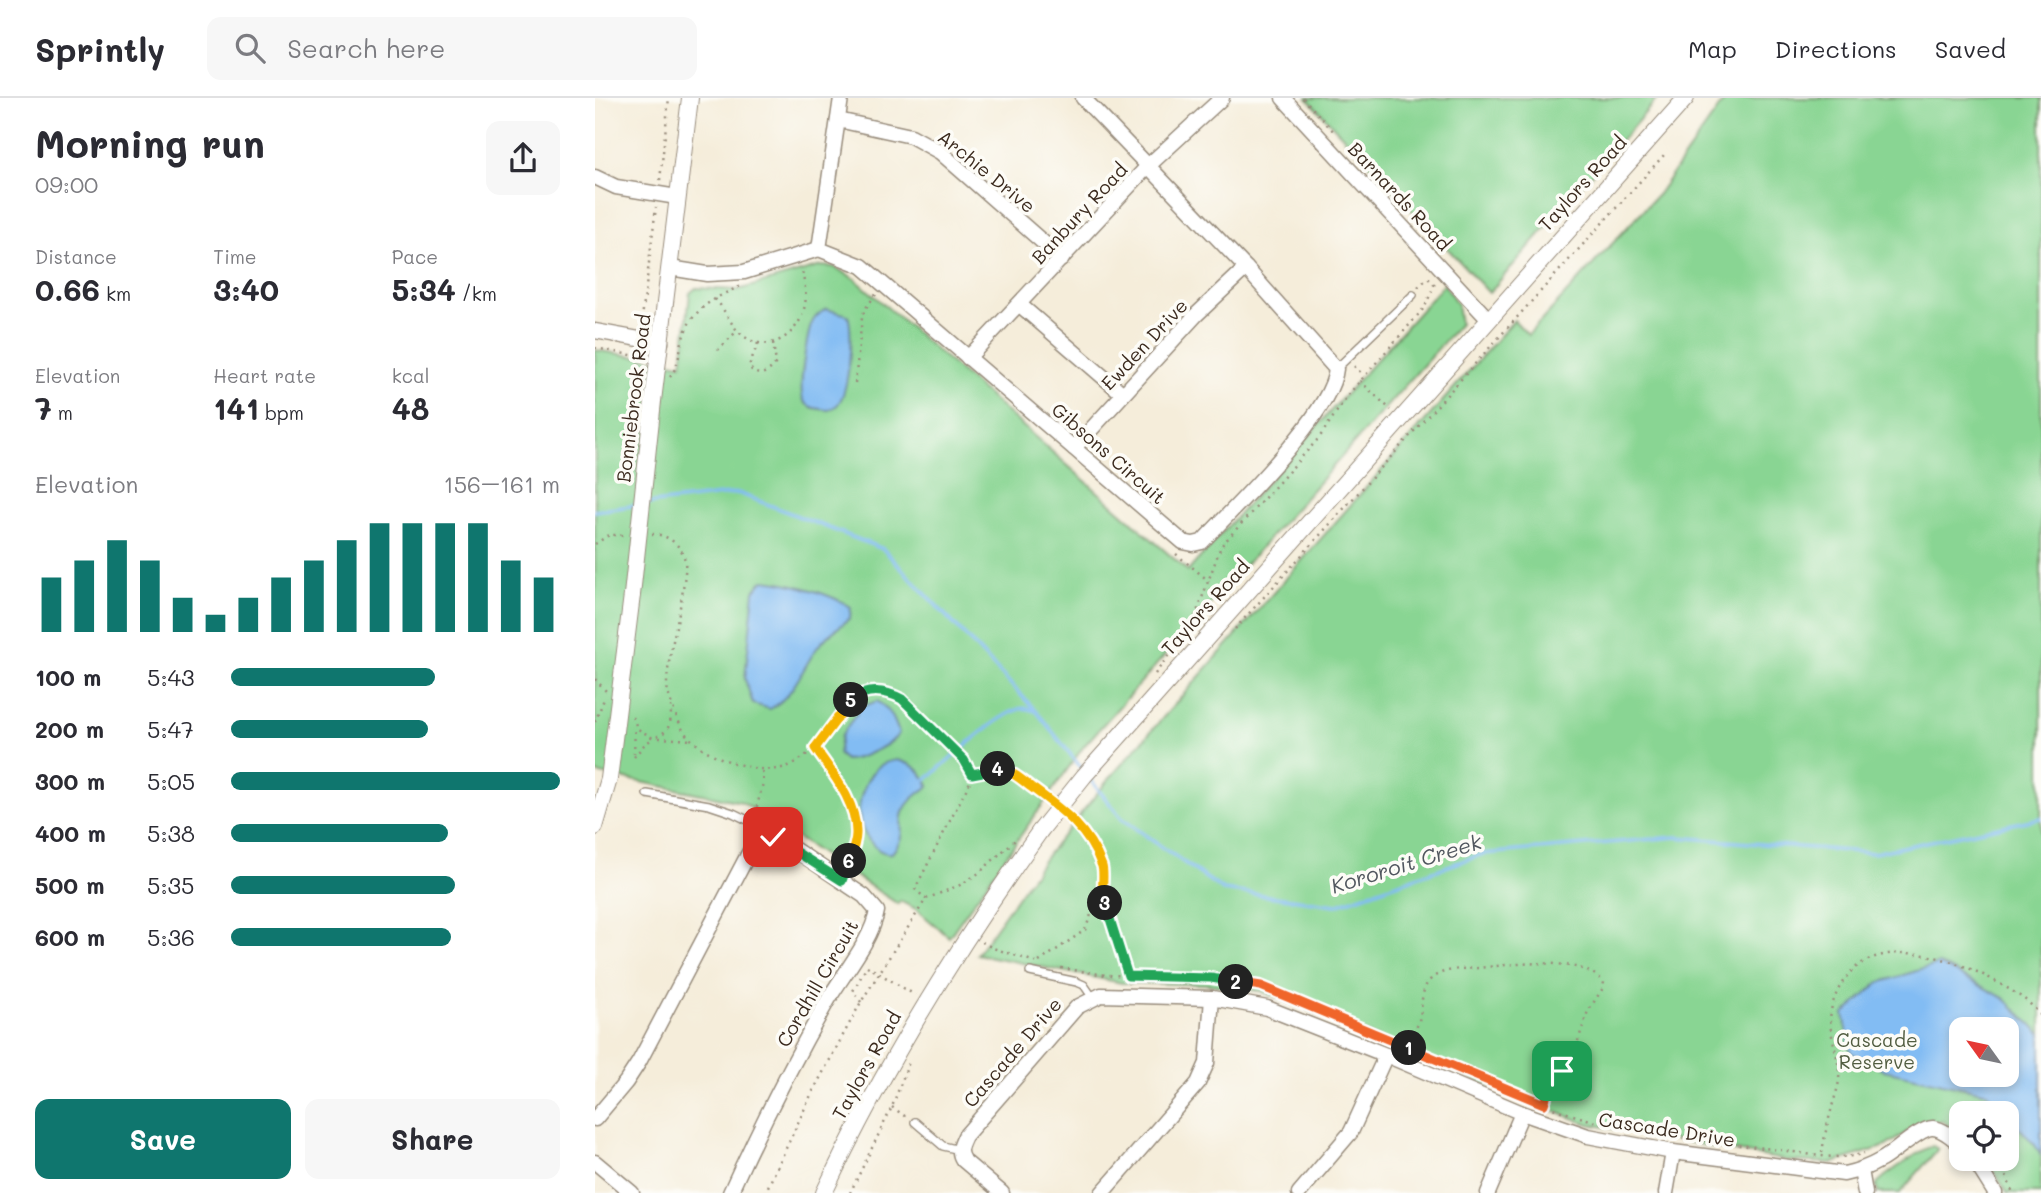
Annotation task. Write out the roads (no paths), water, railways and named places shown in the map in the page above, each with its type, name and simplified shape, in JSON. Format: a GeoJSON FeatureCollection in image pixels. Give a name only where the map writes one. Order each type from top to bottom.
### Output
{"type":"FeatureCollection","features":[{"type":"Feature","properties":{"kind":"street","name":"Bonniebrook Road"},"geometry":{"type":"LineString","coordinates":[[595,827],[608,779],[632,595],[690,98]]}},
{"type":"Feature","properties":{"kind":"street"},"geometry":{"type":"LineString","coordinates":[[670,268],[707,274],[744,272],[819,249],[841,98]]}},
{"type":"Feature","properties":{"kind":"street"},"geometry":{"type":"LineString","coordinates":[[1083,98],[1341,364]]}},
{"type":"Feature","properties":{"kind":"street","name":"Banbury Road"},"geometry":{"type":"LineString","coordinates":[[968,358],[1148,166],[1222,98]]}},
{"type":"Feature","properties":{"kind":"street","name":"Barnards Road"},"geometry":{"type":"LineString","coordinates":[[1283,98],[1489,320]]}},
{"type":"Feature","properties":{"kind":"street","name":"Taylors Road"},"geometry":{"type":"LineString","coordinates":[[824,1193],[853,1132],[926,1001],[983,912],[1040,831],[1084,776],[1686,98]]}},
{"type":"Feature","properties":{"kind":"street","name":"Archie Drive"},"geometry":{"type":"LineString","coordinates":[[838,120],[911,136],[940,152],[1062,259]]}},
{"type":"Feature","properties":{"kind":"street"},"geometry":{"type":"LineString","coordinates":[[595,177],[616,187],[677,197]]}},
{"type":"Feature","properties":{"kind":"street","name":"Gibsons Circuit"},"geometry":{"type":"LineString","coordinates":[[819,249],[862,266],[1183,542],[1202,542],[1308,425],[1335,381],[1341,364]]}},
{"type":"Feature","properties":{"kind":"street","name":"Ewden Drive"},"geometry":{"type":"LineString","coordinates":[[1074,448],[1196,315],[1246,268]]}},
{"type":"Feature","properties":{"kind":"street"},"geometry":{"type":"LineString","coordinates":[[1020,305],[1123,394]]}},
{"type":"Feature","properties":{"kind":"street"},"geometry":{"type":"LineString","coordinates":[[595,331],[661,343]]}},
{"type":"Feature","properties":{"kind":"street"},"geometry":{"type":"LineString","coordinates":[[595,1119],[639,1062],[751,849],[758,840],[765,837]]}},
{"type":"Feature","properties":{"kind":"street","name":"Cordhill Circuit"},"geometry":{"type":"LineString","coordinates":[[730,1193],[802,1047],[875,920],[877,911],[874,905],[842,881],[782,841],[765,837]]}},
{"type":"Feature","properties":{"kind":"street","name":"Cascade Drive"},"geometry":{"type":"LineString","coordinates":[[960,1150],[965,1136],[1066,1019],[1077,1007],[1101,995],[1212,998],[1266,1008],[1386,1055],[1521,1113],[1588,1136],[1673,1152],[1844,1174],[1861,1170],[1899,1149],[1921,1130],[1933,1128],[1949,1136]]}},
{"type":"Feature","properties":{"kind":"street"},"geometry":{"type":"LineString","coordinates":[[1103,1193],[1198,1083],[1207,1063],[1212,998]]}},
{"type":"Feature","properties":{"kind":"street"},"geometry":{"type":"LineString","coordinates":[[1299,1193],[1351,1132],[1386,1055]]}},
{"type":"Feature","properties":{"kind":"street"},"geometry":{"type":"LineString","coordinates":[[1488,1193],[1521,1113]]}},
{"type":"Feature","properties":{"kind":"street"},"geometry":{"type":"LineString","coordinates":[[960,1150],[963,1160],[1002,1193]]}},
{"type":"Feature","properties":{"kind":"street"},"geometry":{"type":"LineString","coordinates":[[1667,1193],[1673,1152]]}},
{"type":"Feature","properties":{"kind":"street"},"geometry":{"type":"LineString","coordinates":[[595,1161],[632,1193]]}},
{"type":"Feature","properties":{"kind":"street"},"geometry":{"type":"LineString","coordinates":[[1861,1170],[1865,1193]]}},
{"type":"Feature","properties":{"kind":"street"},"geometry":{"type":"LineString","coordinates":[[1981,1171],[1995,1193]]}},
{"type":"Feature","properties":{"kind":"lane"},"geometry":{"type":"LineString","coordinates":[[1341,364],[1413,295]]}},
{"type":"Feature","properties":{"kind":"lane"},"geometry":{"type":"LineString","coordinates":[[647,794],[709,805],[733,813],[762,827],[765,837]]}},
{"type":"Feature","properties":{"kind":"lane"},"geometry":{"type":"LineString","coordinates":[[1030,972],[1077,982],[1083,985],[1093,998]]}},
{"type":"Feature","properties":{"kind":"lane"},"geometry":{"type":"LineString","coordinates":[[915,1122],[943,1146],[960,1150]]}},
{"type":"Feature","properties":{"kind":"water"},"geometry":{"type":"Polygon","coordinates":[[[826,309],[848,315],[850,334],[849,360],[842,397],[835,407],[829,410],[809,406],[802,395],[805,352],[811,325],[826,309]]]}},
{"type":"Feature","properties":{"kind":"water"},"geometry":{"type":"Polygon","coordinates":[[[763,580],[809,589],[851,607],[850,618],[820,644],[786,697],[770,709],[753,704],[745,679],[754,591],[763,580]]]}},
{"type":"Feature","properties":{"kind":"water"},"geometry":{"type":"Polygon","coordinates":[[[877,701],[891,715],[899,733],[896,738],[875,751],[845,760],[838,754],[841,736],[861,707],[877,701]]]}},
{"type":"Feature","properties":{"kind":"water"},"geometry":{"type":"Polygon","coordinates":[[[897,760],[917,769],[929,786],[906,806],[901,821],[900,839],[892,853],[886,853],[869,841],[860,821],[859,809],[864,787],[872,774],[883,764],[897,760]]]}},
{"type":"Feature","properties":{"kind":"water"},"geometry":{"type":"Polygon","coordinates":[[[1939,964],[2004,998],[2041,1034],[2041,1156],[2019,1127],[2019,1101],[1995,1101],[1988,1093],[1961,1087],[2019,1087],[2019,1017],[1949,1017],[1949,1084],[1884,1070],[1851,1053],[1844,1014],[1878,983],[1939,964]]]}},
{"type":"Feature","properties":{"kind":"waterway","name":"Kororoit Creek"},"geometry":{"type":"LineString","coordinates":[[646,504],[738,493],[883,549],[1037,712],[1082,769]]}},
{"type":"Feature","properties":{"kind":"waterway","name":"Kororoit Creek"},"geometry":{"type":"LineString","coordinates":[[595,511],[638,505]]}},
{"type":"Feature","properties":{"kind":"waterway"},"geometry":{"type":"LineString","coordinates":[[926,780],[971,741],[1008,714],[1025,708],[1035,711]]}},
{"type":"Feature","properties":{"kind":"waterway","name":"Kororoit Creek"},"geometry":{"type":"LineString","coordinates":[[1089,778],[1122,819],[1223,890],[1336,905],[1483,854],[1676,837],[1874,853],[2041,818]]}},
{"type":"Feature","properties":{"kind":"park label","name":"Cascade Reserve"},"geometry":{"type":"Point","coordinates":[1877,1050]}}]}
